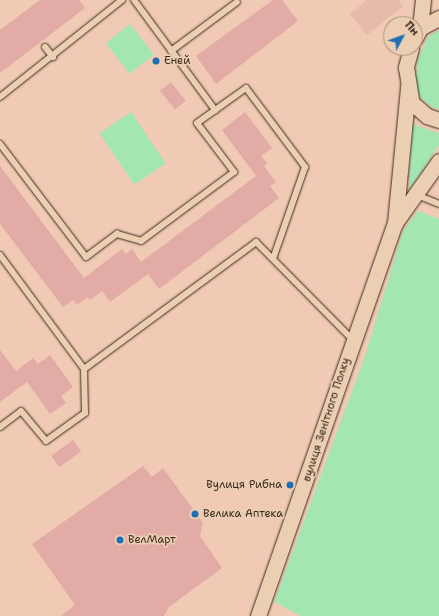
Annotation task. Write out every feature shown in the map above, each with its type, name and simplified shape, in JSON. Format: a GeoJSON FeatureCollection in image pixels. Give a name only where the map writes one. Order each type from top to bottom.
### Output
{"type":"FeatureCollection","features":[{"type":"Feature","properties":{"kind":"street"},"geometry":{"type":"LineString","coordinates":[[421,16],[423,0]]}},
{"type":"Feature","properties":{"kind":"street"},"geometry":{"type":"LineString","coordinates":[[423,29],[439,18]]}},
{"type":"Feature","properties":{"kind":"street"},"geometry":{"type":"LineString","coordinates":[[409,56],[406,67],[408,87],[412,103],[427,116],[439,120]]}},
{"type":"Feature","properties":{"kind":"street","name":"вулиця Зенітного Полку"},"geometry":{"type":"LineString","coordinates":[[258,616],[395,223],[408,87]]}},
{"type":"Feature","properties":{"kind":"street","name":"вулиця Зенітного Полку"},"geometry":{"type":"LineString","coordinates":[[395,223],[417,195],[439,161]]}},
{"type":"Feature","properties":{"kind":"lane"},"geometry":{"type":"LineString","coordinates":[[0,97],[53,57],[122,0]]}},
{"type":"Feature","properties":{"kind":"lane"},"geometry":{"type":"LineString","coordinates":[[134,0],[215,110]]}},
{"type":"Feature","properties":{"kind":"lane"},"geometry":{"type":"LineString","coordinates":[[171,51],[237,2]]}},
{"type":"Feature","properties":{"kind":"lane"},"geometry":{"type":"LineString","coordinates":[[45,47],[53,57]]}},
{"type":"Feature","properties":{"kind":"lane"},"geometry":{"type":"LineString","coordinates":[[0,144],[86,257],[117,234],[141,241],[234,172],[198,123],[246,88],[305,168],[273,259]]}},
{"type":"Feature","properties":{"kind":"lane"},"geometry":{"type":"LineString","coordinates":[[417,195],[439,204]]}},
{"type":"Feature","properties":{"kind":"lane"},"geometry":{"type":"LineString","coordinates":[[84,369],[256,242],[353,340]]}},
{"type":"Feature","properties":{"kind":"lane"},"geometry":{"type":"LineString","coordinates":[[0,255],[84,369],[85,413],[46,441],[21,412],[0,427]]}},
{"type":"Feature","properties":{"kind":"shaded area"},"geometry":{"type":"Polygon","coordinates":[[[367,0],[398,0],[403,6],[391,16],[383,16],[383,22],[367,35],[350,14],[367,0]]]}},
{"type":"Feature","properties":{"kind":"green space"},"geometry":{"type":"Polygon","coordinates":[[[130,24],[154,55],[130,74],[106,43],[130,24]]]}},
{"type":"Feature","properties":{"kind":"green space"},"geometry":{"type":"Polygon","coordinates":[[[439,30],[439,109],[432,107],[420,97],[415,84],[418,59],[419,56],[423,56],[423,48],[428,37],[439,30]]]}},
{"type":"Feature","properties":{"kind":"green space"},"geometry":{"type":"Polygon","coordinates":[[[131,112],[166,163],[134,185],[99,133],[131,112]]]}},
{"type":"Feature","properties":{"kind":"green space"},"geometry":{"type":"Polygon","coordinates":[[[412,124],[439,133],[439,145],[409,191],[412,124]]]}},
{"type":"Feature","properties":{"kind":"green space"},"geometry":{"type":"Polygon","coordinates":[[[418,211],[439,219],[439,616],[301,616],[274,602],[365,356],[403,231],[418,211]]]}},
{"type":"Feature","properties":{"kind":"building"},"geometry":{"type":"Polygon","coordinates":[[[40,0],[79,0],[85,8],[0,73],[0,30],[40,0]]]}},
{"type":"Feature","properties":{"kind":"building"},"geometry":{"type":"Polygon","coordinates":[[[273,0],[282,0],[298,21],[216,84],[196,56],[273,0]]]}},
{"type":"Feature","properties":{"kind":"building"},"geometry":{"type":"Polygon","coordinates":[[[171,82],[186,101],[175,110],[160,91],[171,82]]]}},
{"type":"Feature","properties":{"kind":"building"},"geometry":{"type":"Polygon","coordinates":[[[245,112],[272,148],[261,156],[267,163],[264,166],[276,182],[270,186],[279,198],[159,289],[148,274],[110,302],[102,291],[90,300],[88,297],[77,305],[73,300],[63,307],[0,224],[0,166],[84,278],[122,249],[126,254],[132,249],[141,262],[256,176],[222,130],[245,112]]]}},
{"type":"Feature","properties":{"kind":"building"},"geometry":{"type":"Polygon","coordinates":[[[0,350],[16,371],[33,358],[38,364],[50,355],[73,387],[61,396],[66,403],[50,414],[27,382],[0,402],[0,350]]]}},
{"type":"Feature","properties":{"kind":"building"},"geometry":{"type":"Polygon","coordinates":[[[73,440],[81,451],[59,467],[51,456],[73,440]]]}},
{"type":"Feature","properties":{"kind":"building","name":"ВелМарт"},"geometry":{"type":"Polygon","coordinates":[[[143,466],[152,477],[163,468],[203,523],[200,536],[222,568],[169,607],[164,616],[61,616],[75,605],[32,544],[143,466]]]}},
{"type":"Feature","properties":{"kind":"place","name":"Еней"},"geometry":{"type":"Point","coordinates":[156,61]}},
{"type":"Feature","properties":{"kind":"place","name":"Вулиця Рибна"},"geometry":{"type":"Point","coordinates":[290,485]}},
{"type":"Feature","properties":{"kind":"place","name":"Велика Аптека"},"geometry":{"type":"Point","coordinates":[195,514]}},
{"type":"Feature","properties":{"kind":"place","name":"ВелМарт"},"geometry":{"type":"Point","coordinates":[120,540]}}]}
